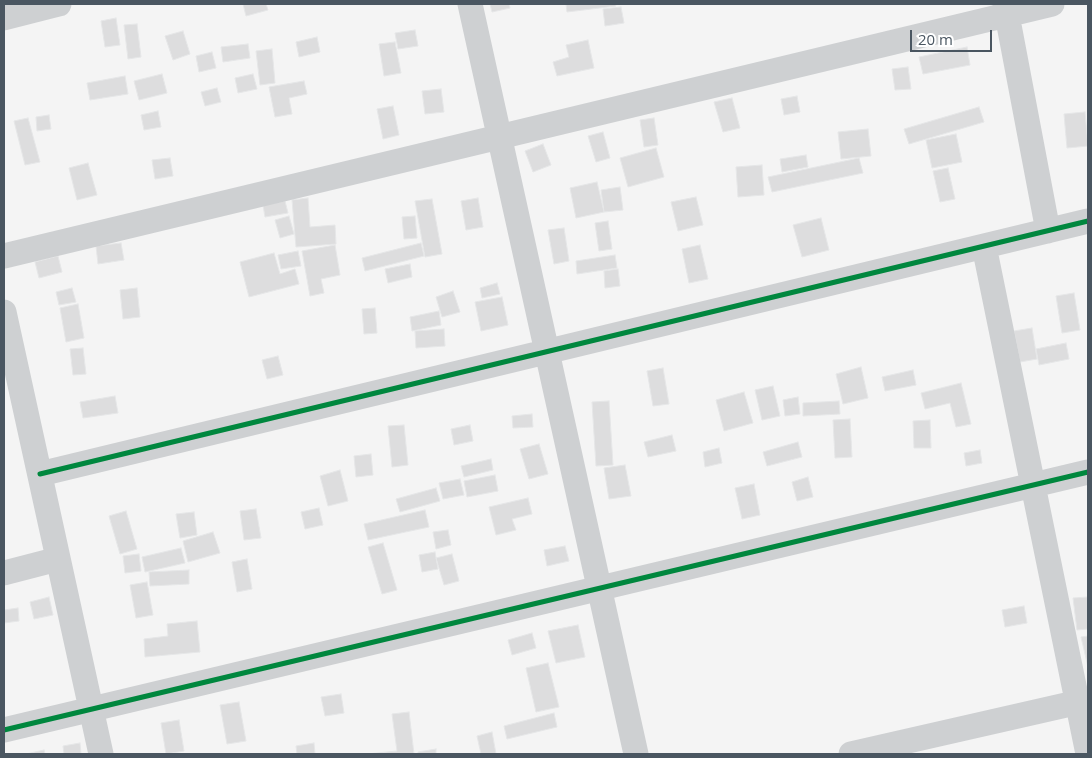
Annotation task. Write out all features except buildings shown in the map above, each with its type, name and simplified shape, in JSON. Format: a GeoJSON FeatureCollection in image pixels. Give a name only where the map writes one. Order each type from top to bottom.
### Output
{"type":"FeatureCollection","features":[{"type":"Feature","properties":{"kind":"street"},"geometry":{"type":"LineString","coordinates":[[4,18],[59,4]]}},
{"type":"Feature","properties":{"kind":"street"},"geometry":{"type":"LineString","coordinates":[[470,4],[636,754]]}},
{"type":"Feature","properties":{"kind":"street"},"geometry":{"type":"LineString","coordinates":[[4,256],[500,137],[1007,9],[1052,4]]}},
{"type":"Feature","properties":{"kind":"street"},"geometry":{"type":"LineString","coordinates":[[1007,9],[1048,231]]}},
{"type":"Feature","properties":{"kind":"street"},"geometry":{"type":"LineString","coordinates":[[40,474],[1088,221]]}},
{"type":"Feature","properties":{"kind":"street"},"geometry":{"type":"LineString","coordinates":[[984,246],[1033,486],[1083,702],[1088,754]]}},
{"type":"Feature","properties":{"kind":"street"},"geometry":{"type":"LineString","coordinates":[[4,312],[101,754]]}},
{"type":"Feature","properties":{"kind":"street"},"geometry":{"type":"LineString","coordinates":[[4,730],[1088,472]]}},
{"type":"Feature","properties":{"kind":"street"},"geometry":{"type":"LineString","coordinates":[[4,573],[58,559]]}},
{"type":"Feature","properties":{"kind":"street"},"geometry":{"type":"LineString","coordinates":[[851,754],[1083,702]]}},
{"type":"Feature","properties":{"kind":"cycle path"},"geometry":{"type":"LineString","coordinates":[[40,474],[1088,221]]}},
{"type":"Feature","properties":{"kind":"cycle path"},"geometry":{"type":"LineString","coordinates":[[4,730],[1088,472]]}}]}
